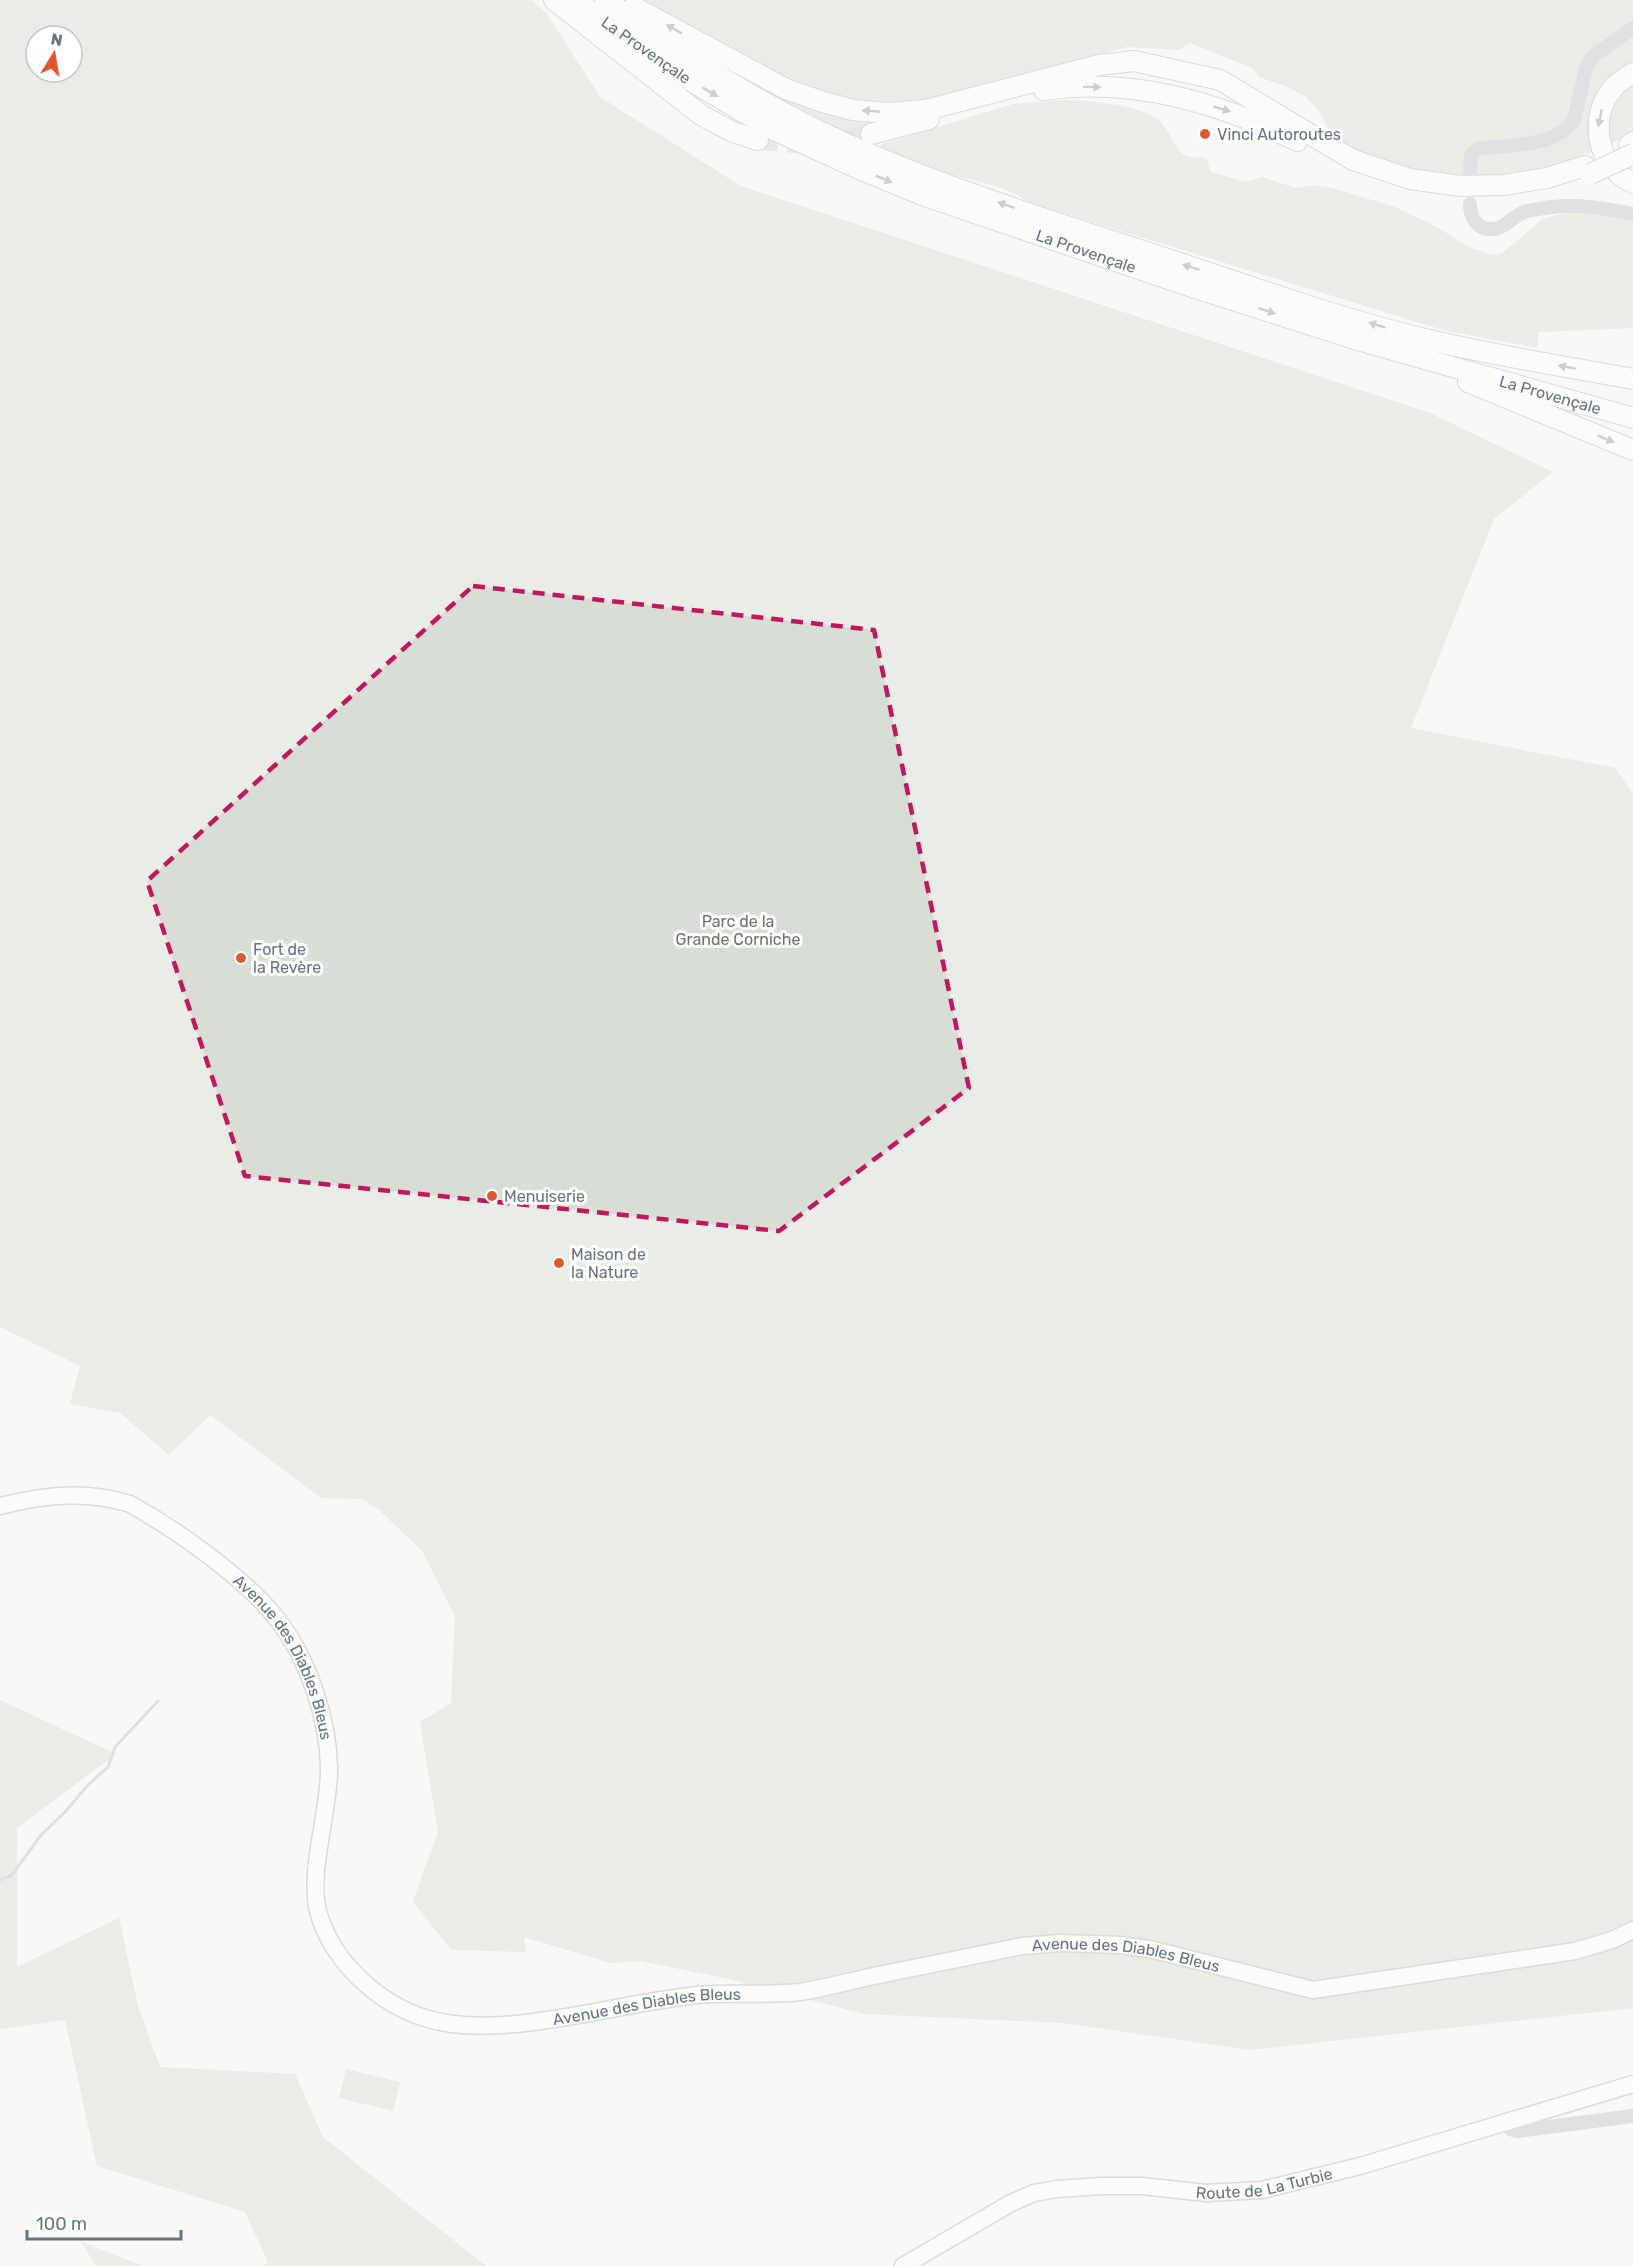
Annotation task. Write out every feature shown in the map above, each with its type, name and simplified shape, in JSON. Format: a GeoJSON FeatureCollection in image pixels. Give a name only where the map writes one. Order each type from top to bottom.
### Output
{"type":"FeatureCollection","features":[{"type":"Feature","properties":{"kind":"highway"},"geometry":{"type":"LineString","coordinates":[[554,0],[701,115],[733,132],[758,140]]}},
{"type":"Feature","properties":{"kind":"highway","name":"La Provençale"},"geometry":{"type":"LineString","coordinates":[[575,0],[691,81],[726,102],[772,129],[859,169],[1000,222],[1200,290],[1397,351],[1633,418]]}},
{"type":"Feature","properties":{"kind":"highway","name":"La Provençale"},"geometry":{"type":"LineString","coordinates":[[605,0],[715,74],[782,113],[854,147],[932,178],[1251,287],[1398,332],[1495,354],[1630,377]]}},
{"type":"Feature","properties":{"kind":"highway"},"geometry":{"type":"LineString","coordinates":[[621,0],[786,89],[853,110],[888,113],[926,110],[1099,65],[1134,61],[1220,80],[1353,160],[1410,179],[1461,186],[1503,185],[1587,170]]}},
{"type":"Feature","properties":{"kind":"highway"},"geometry":{"type":"LineString","coordinates":[[1633,73],[1614,86],[1598,116],[1598,130],[1607,161],[1616,173],[1633,183]]}},
{"type":"Feature","properties":{"kind":"highway"},"geometry":{"type":"LineString","coordinates":[[872,134],[1013,95],[1061,87],[1109,87],[1145,92],[1229,111],[1283,134],[1346,166],[1384,181],[1419,190],[1456,195],[1508,194],[1560,184],[1632,147]]}},
{"type":"Feature","properties":{"kind":"highway"},"geometry":{"type":"LineString","coordinates":[[1397,351],[1633,450]]}},
{"type":"Feature","properties":{"kind":"main road","name":"Avenue des Diables Bleus"},"geometry":{"type":"LineString","coordinates":[[0,1506],[70,1494],[95,1496],[130,1504],[208,1557],[260,1599],[280,1623],[296,1650],[322,1711],[329,1766],[317,1878],[317,1907],[325,1931],[343,1960],[367,1984],[397,2006],[434,2021],[487,2026],[708,1994],[800,1992],[1023,1946],[1060,1943],[1121,1945],[1154,1950],[1313,1990],[1575,1951],[1612,1940],[1633,1930]]}},
{"type":"Feature","properties":{"kind":"main road","name":"Route de La Turbie"},"geometry":{"type":"LineString","coordinates":[[903,2266],[1011,2203],[1045,2191],[1120,2186],[1206,2193],[1262,2190],[1371,2163],[1633,2084]]}},
{"type":"Feature","properties":{"kind":"street"},"geometry":{"type":"LineString","coordinates":[[1470,177],[1471,156],[1478,149],[1511,147],[1534,142],[1548,138],[1569,126],[1574,120],[1586,68],[1593,57],[1633,28]]}},
{"type":"Feature","properties":{"kind":"street"},"geometry":{"type":"LineString","coordinates":[[1470,204],[1473,219],[1483,228],[1491,229],[1499,228],[1526,211],[1568,205],[1599,206],[1633,214]]}},
{"type":"Feature","properties":{"kind":"street"},"geometry":{"type":"LineString","coordinates":[[1507,2122],[1510,2128],[1517,2131],[1633,2116]]}},
{"type":"Feature","properties":{"kind":"highlighted area"},"geometry":{"type":"Polygon","coordinates":[[[473,586],[874,630],[969,1088],[779,1231],[245,1176],[147,881],[473,586]]]}},
{"type":"Feature","properties":{"kind":"green space","name":"Parc de la Grande Corniche"},"geometry":{"type":"Polygon","coordinates":[[[0,0],[531,0],[547,14],[600,97],[741,186],[1430,413],[1553,472],[1494,519],[1411,728],[1615,768],[1633,794],[1633,2008],[1250,2050],[1063,2023],[865,2014],[729,1979],[640,1961],[610,1963],[524,1937],[526,1952],[451,1950],[413,1901],[438,1832],[420,1722],[451,1703],[455,1616],[422,1551],[378,1509],[362,1499],[321,1498],[210,1415],[169,1455],[120,1413],[70,1404],[80,1366],[0,1327],[0,0]]]}},
{"type":"Feature","properties":{"kind":"green space"},"geometry":{"type":"Polygon","coordinates":[[[639,0],[1633,0],[1633,66],[1599,97],[1589,120],[1593,152],[1531,173],[1490,178],[1445,175],[1402,167],[1358,152],[1338,142],[1318,110],[1306,97],[1288,87],[1259,77],[1252,68],[1190,43],[1179,50],[1127,47],[912,103],[867,104],[839,99],[787,80],[639,0]]]}},
{"type":"Feature","properties":{"kind":"green space"},"geometry":{"type":"Polygon","coordinates":[[[741,72],[884,117],[880,128],[860,131],[861,141],[817,121],[741,80],[741,72]]]}},
{"type":"Feature","properties":{"kind":"green space"},"geometry":{"type":"Polygon","coordinates":[[[1633,82],[1633,132],[1607,146],[1607,127],[1611,110],[1619,95],[1633,82]]]}},
{"type":"Feature","properties":{"kind":"green space"},"geometry":{"type":"Polygon","coordinates":[[[1063,100],[1113,104],[1150,115],[1163,124],[1183,154],[1189,157],[1206,158],[1211,172],[1246,182],[1262,177],[1296,188],[1315,185],[1336,189],[1395,207],[1437,227],[1469,247],[1491,255],[1501,254],[1543,219],[1566,213],[1593,213],[1633,220],[1633,328],[1539,332],[1537,348],[1443,330],[1030,203],[999,187],[934,170],[880,149],[882,144],[1013,104],[1063,100]]]}},
{"type":"Feature","properties":{"kind":"green space"},"geometry":{"type":"Polygon","coordinates":[[[0,1700],[116,1754],[17,1828],[17,1967],[119,1918],[138,2006],[160,2067],[295,2074],[323,2137],[486,2266],[264,2266],[268,2262],[245,2212],[97,2166],[65,2020],[0,2029],[0,1700]]]}},
{"type":"Feature","properties":{"kind":"green space"},"geometry":{"type":"Polygon","coordinates":[[[346,2069],[400,2082],[393,2111],[339,2098],[346,2069]]]}},
{"type":"Feature","properties":{"kind":"green space"},"geometry":{"type":"Polygon","coordinates":[[[81,2242],[143,2266],[96,2266],[81,2242]]]}},
{"type":"Feature","properties":{"kind":"waterway"},"geometry":{"type":"LineString","coordinates":[[0,1880],[12,1875],[41,1835],[108,1767],[115,1747],[158,1701]]}},
{"type":"Feature","properties":{"kind":"tunnel"},"geometry":{"type":"LineString","coordinates":[[758,140],[795,143],[871,134]]}},
{"type":"Feature","properties":{"kind":"place","name":"Vinci Autoroutes"},"geometry":{"type":"Point","coordinates":[1205,134]}},
{"type":"Feature","properties":{"kind":"place","name":"Fort de la Revère"},"geometry":{"type":"Point","coordinates":[241,958]}},
{"type":"Feature","properties":{"kind":"place","name":"Menuiserie"},"geometry":{"type":"Point","coordinates":[492,1196]}},
{"type":"Feature","properties":{"kind":"place","name":"Maison de la Nature"},"geometry":{"type":"Point","coordinates":[559,1263]}}]}
